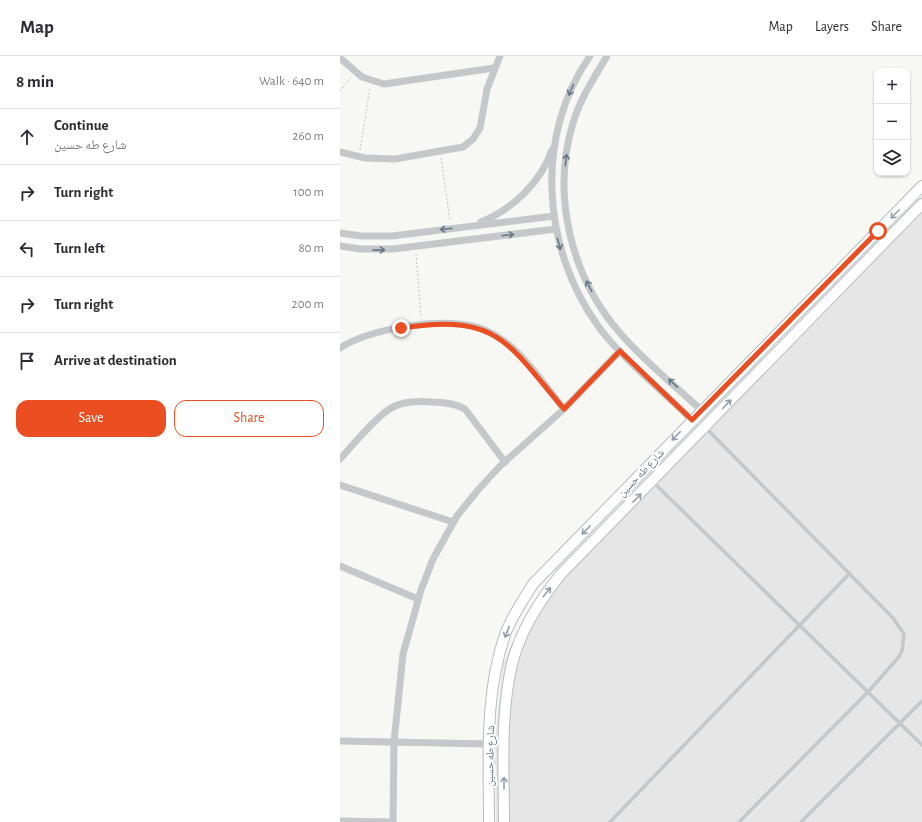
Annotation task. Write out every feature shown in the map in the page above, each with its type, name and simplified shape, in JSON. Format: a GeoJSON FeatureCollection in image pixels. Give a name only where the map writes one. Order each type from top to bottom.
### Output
{"type":"FeatureCollection","features":[{"type":"Feature","properties":{"kind":"main road","name":"شارع طه حسين"},"geometry":{"type":"LineString","coordinates":[[489,822],[489,744],[491,701],[499,655],[507,632],[524,598],[538,580],[696,416],[922,186]]}},
{"type":"Feature","properties":{"kind":"main road","name":"شارع طه حسين"},"geometry":{"type":"LineString","coordinates":[[504,822],[504,733],[507,693],[512,663],[519,642],[542,598],[562,574],[922,204]]}},
{"type":"Feature","properties":{"kind":"main road"},"geometry":{"type":"LineString","coordinates":[[696,416],[705,427]]}},
{"type":"Feature","properties":{"kind":"street"},"geometry":{"type":"LineString","coordinates":[[340,152],[359,157],[395,159],[463,147],[477,134],[487,89],[500,56]]}},
{"type":"Feature","properties":{"kind":"street"},"geometry":{"type":"LineString","coordinates":[[590,56],[574,83],[564,104],[556,138],[552,172],[554,216],[564,260],[579,294],[598,326],[620,351],[696,416]]}},
{"type":"Feature","properties":{"kind":"street"},"geometry":{"type":"LineString","coordinates":[[607,56],[579,106],[568,141],[564,190],[571,238],[587,283],[609,319],[696,416]]}},
{"type":"Feature","properties":{"kind":"street"},"geometry":{"type":"LineString","coordinates":[[340,58],[355,72],[371,81],[390,84],[494,68]]}},
{"type":"Feature","properties":{"kind":"street"},"geometry":{"type":"LineString","coordinates":[[473,225],[501,212],[525,192],[544,167],[556,138]]}},
{"type":"Feature","properties":{"kind":"street"},"geometry":{"type":"LineString","coordinates":[[340,233],[376,237],[554,216]]}},
{"type":"Feature","properties":{"kind":"street"},"geometry":{"type":"LineString","coordinates":[[340,246],[376,250],[556,230]]}},
{"type":"Feature","properties":{"kind":"street"},"geometry":{"type":"LineString","coordinates":[[340,348],[373,335],[422,325],[466,325],[481,329],[496,336],[516,351],[564,409]]}},
{"type":"Feature","properties":{"kind":"street"},"geometry":{"type":"LineString","coordinates":[[340,821],[393,822],[394,742],[403,654],[418,599],[433,559],[453,522],[478,490],[505,462],[564,409],[620,351]]}},
{"type":"Feature","properties":{"kind":"street"},"geometry":{"type":"LineString","coordinates":[[340,459],[387,410],[403,404],[418,402],[446,402],[465,410],[505,462]]}},
{"type":"Feature","properties":{"kind":"street"},"geometry":{"type":"LineString","coordinates":[[340,485],[453,522]]}},
{"type":"Feature","properties":{"kind":"street"},"geometry":{"type":"LineString","coordinates":[[340,566],[418,599]]}},
{"type":"Feature","properties":{"kind":"street"},"geometry":{"type":"LineString","coordinates":[[340,741],[489,744]]}},
{"type":"Feature","properties":{"kind":"lane"},"geometry":{"type":"LineString","coordinates":[[705,427],[850,573],[893,618],[904,634],[902,651],[868,692],[739,822]]}},
{"type":"Feature","properties":{"kind":"lane"},"geometry":{"type":"LineString","coordinates":[[652,482],[922,745]]}},
{"type":"Feature","properties":{"kind":"lane"},"geometry":{"type":"LineString","coordinates":[[610,822],[850,573]]}},
{"type":"Feature","properties":{"kind":"lane"},"geometry":{"type":"LineString","coordinates":[[801,822],[922,701]]}},
{"type":"Feature","properties":{"kind":"path"},"geometry":{"type":"LineString","coordinates":[[340,91],[355,72]]}},
{"type":"Feature","properties":{"kind":"path"},"geometry":{"type":"LineString","coordinates":[[359,157],[371,81]]}},
{"type":"Feature","properties":{"kind":"path"},"geometry":{"type":"LineString","coordinates":[[441,152],[451,229]]}},
{"type":"Feature","properties":{"kind":"path"},"geometry":{"type":"LineString","coordinates":[[415,246],[422,325]]}},
{"type":"Feature","properties":{"kind":"shaded area"},"geometry":{"type":"Polygon","coordinates":[[[922,196],[922,822],[496,822],[495,740],[503,664],[511,646],[536,601],[554,576],[922,196]]]}},
{"type":"Feature","properties":{"kind":"route"},"geometry":{"type":"LineString","coordinates":[[401,328],[459,324],[473,326],[489,332],[503,340],[516,351],[564,409],[620,351],[692,420],[878,231]]}}]}
